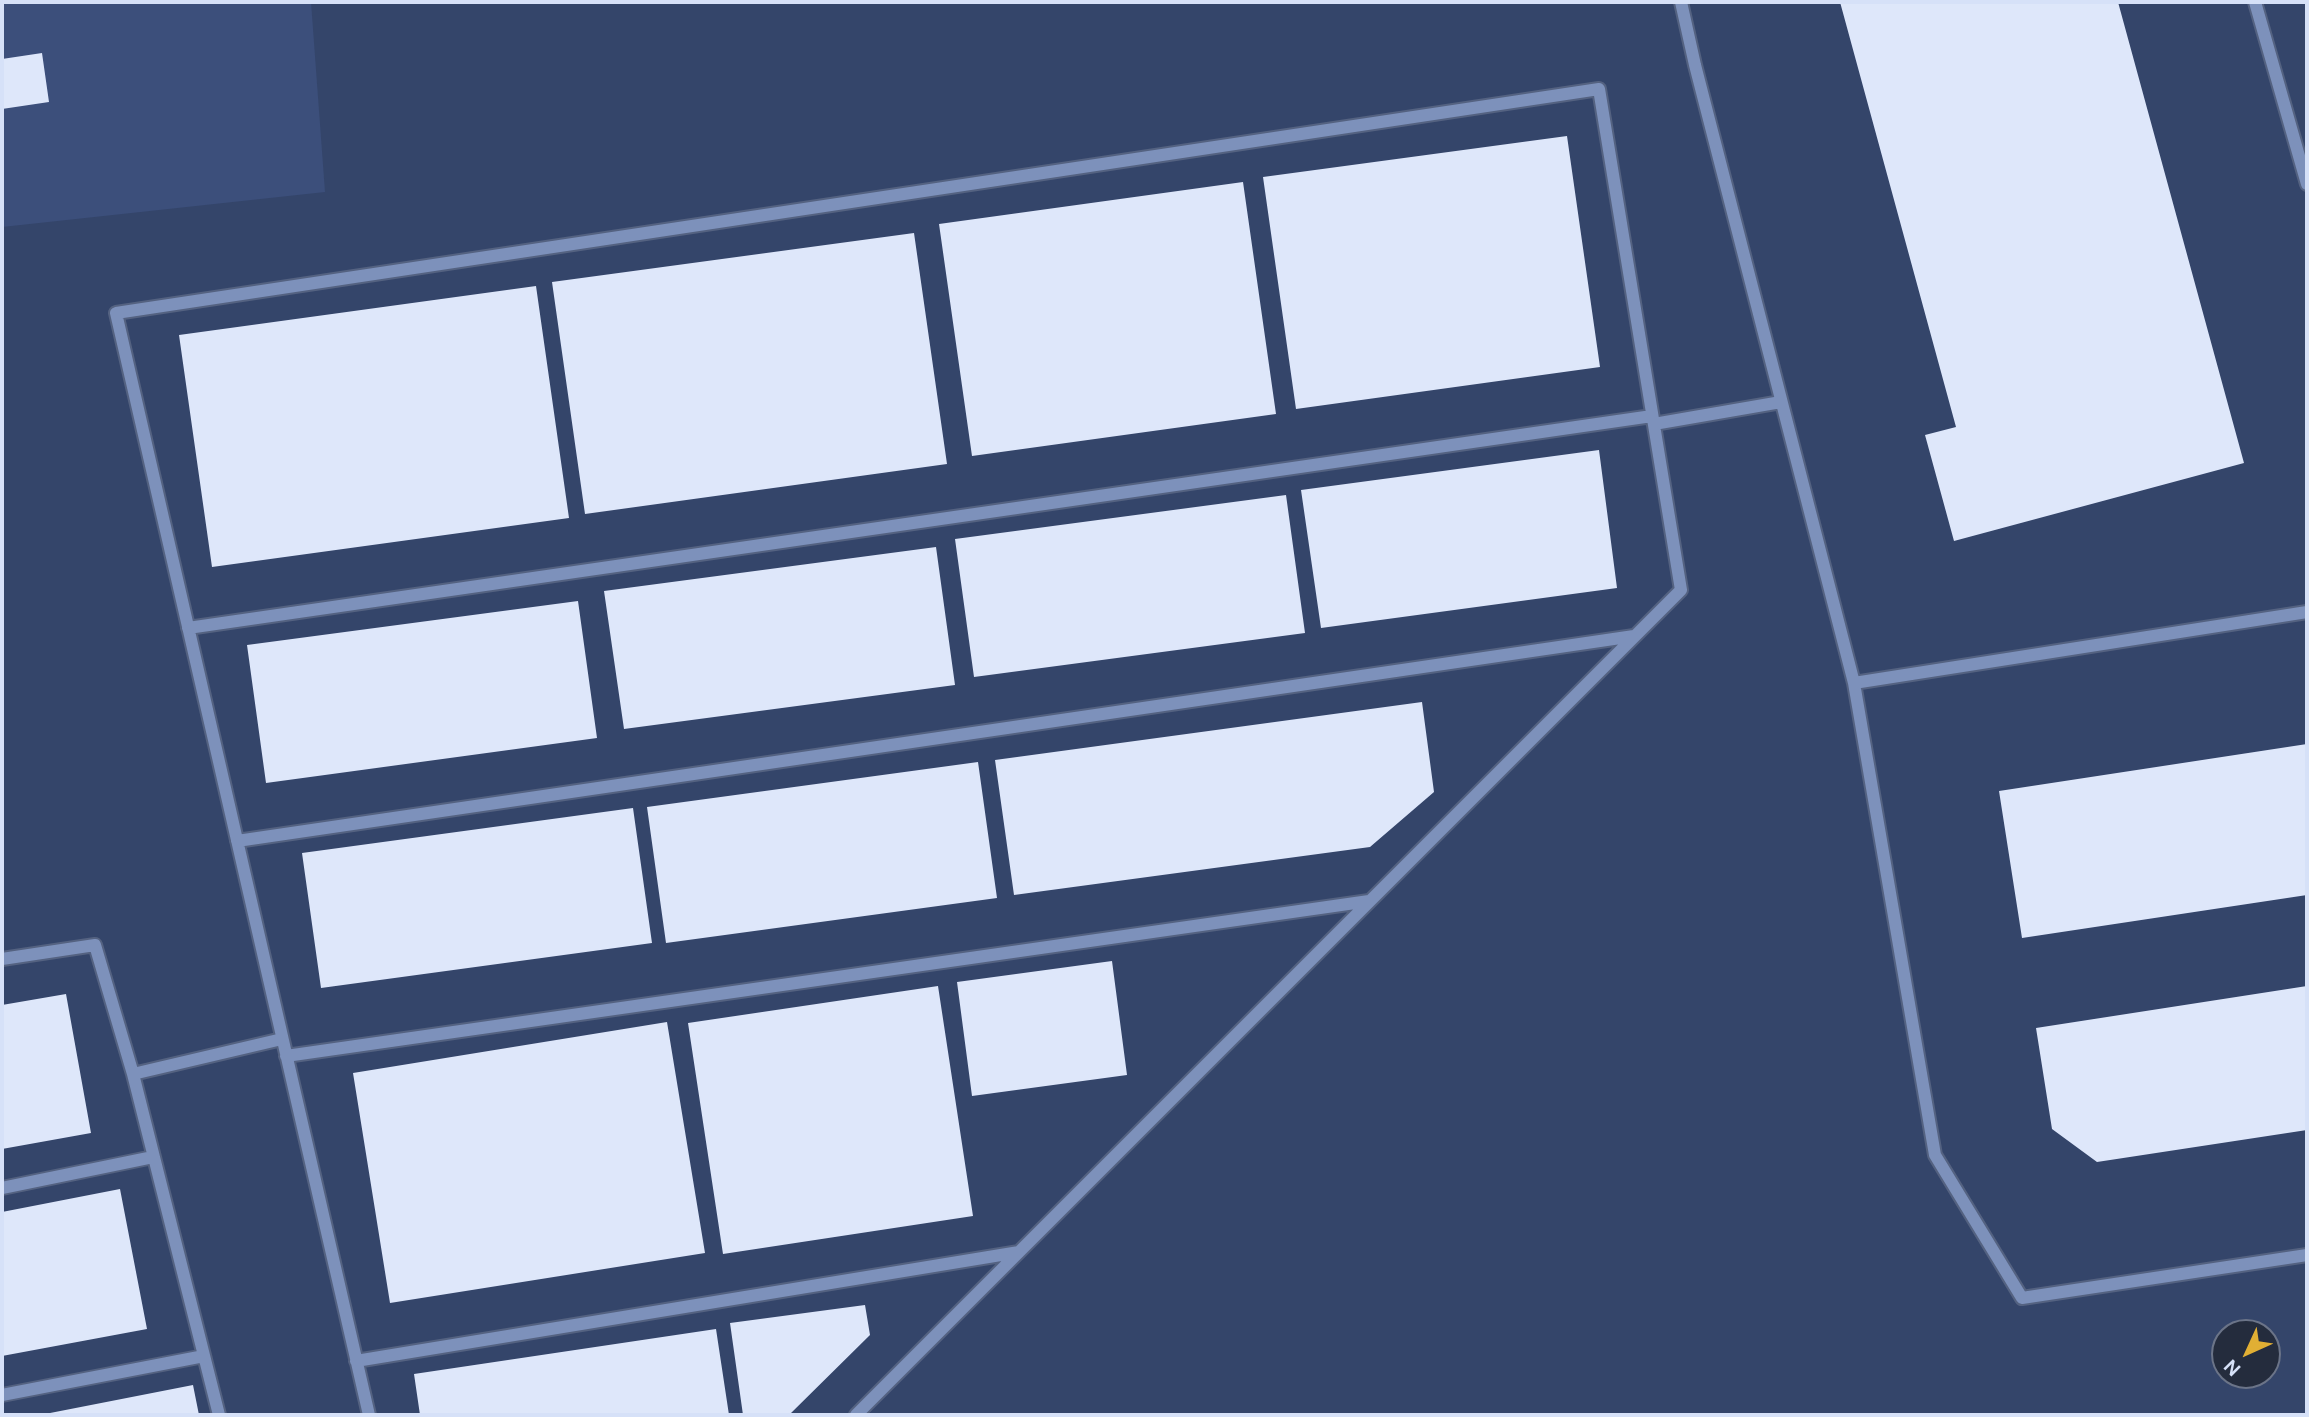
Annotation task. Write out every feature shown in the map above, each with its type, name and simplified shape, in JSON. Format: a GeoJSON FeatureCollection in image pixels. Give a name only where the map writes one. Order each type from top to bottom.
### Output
{"type":"FeatureCollection","features":[{"type":"Feature","properties":{"kind":"street"},"geometry":{"type":"LineString","coordinates":[[1681,2],[1854,683],[1935,1155],[2022,1298],[2307,1255]]}},
{"type":"Feature","properties":{"kind":"street"},"geometry":{"type":"LineString","coordinates":[[2255,2],[2307,184]]}},
{"type":"Feature","properties":{"kind":"street"},"geometry":{"type":"LineString","coordinates":[[369,1415],[116,313],[1599,89],[1681,590],[856,1415]]}},
{"type":"Feature","properties":{"kind":"street"},"geometry":{"type":"LineString","coordinates":[[188,628],[1781,401]]}},
{"type":"Feature","properties":{"kind":"street"},"geometry":{"type":"LineString","coordinates":[[1854,683],[2307,612]]}},
{"type":"Feature","properties":{"kind":"street"},"geometry":{"type":"LineString","coordinates":[[237,841],[1635,636]]}},
{"type":"Feature","properties":{"kind":"street"},"geometry":{"type":"LineString","coordinates":[[286,1056],[1370,901]]}},
{"type":"Feature","properties":{"kind":"street"},"geometry":{"type":"LineString","coordinates":[[2,959],[96,944],[133,1074],[219,1415]]}},
{"type":"Feature","properties":{"kind":"street"},"geometry":{"type":"LineString","coordinates":[[133,1074],[282,1039]]}},
{"type":"Feature","properties":{"kind":"street"},"geometry":{"type":"LineString","coordinates":[[2,1188],[153,1157]]}},
{"type":"Feature","properties":{"kind":"street"},"geometry":{"type":"LineString","coordinates":[[356,1361],[1019,1252]]}},
{"type":"Feature","properties":{"kind":"street"},"geometry":{"type":"LineString","coordinates":[[2,1395],[204,1356]]}},
{"type":"Feature","properties":{"kind":"shaded area"},"geometry":{"type":"Polygon","coordinates":[[[2,2],[311,2],[325,192],[2,227],[2,2]]]}},
{"type":"Feature","properties":{"kind":"building"},"geometry":{"type":"Polygon","coordinates":[[[1840,2],[2118,2],[2244,463],[1954,541],[1925,435],[1956,427],[1840,2]]]}},
{"type":"Feature","properties":{"kind":"building"},"geometry":{"type":"Polygon","coordinates":[[[42,53],[49,102],[2,109],[2,59],[42,53]]]}},
{"type":"Feature","properties":{"kind":"building"},"geometry":{"type":"Polygon","coordinates":[[[1567,136],[1600,367],[1296,409],[1263,177],[1567,136]]]}},
{"type":"Feature","properties":{"kind":"building"},"geometry":{"type":"Polygon","coordinates":[[[1243,182],[1276,414],[972,456],[939,224],[1243,182]]]}},
{"type":"Feature","properties":{"kind":"building"},"geometry":{"type":"Polygon","coordinates":[[[914,233],[947,464],[585,514],[552,282],[914,233]]]}},
{"type":"Feature","properties":{"kind":"building"},"geometry":{"type":"Polygon","coordinates":[[[536,286],[569,518],[212,567],[179,335],[536,286]]]}},
{"type":"Feature","properties":{"kind":"building"},"geometry":{"type":"Polygon","coordinates":[[[1599,450],[1617,588],[1321,628],[1301,490],[1599,450]]]}},
{"type":"Feature","properties":{"kind":"building"},"geometry":{"type":"Polygon","coordinates":[[[1286,495],[1305,633],[974,677],[955,539],[1286,495]]]}},
{"type":"Feature","properties":{"kind":"building"},"geometry":{"type":"Polygon","coordinates":[[[936,547],[955,685],[624,729],[604,591],[936,547]]]}},
{"type":"Feature","properties":{"kind":"building"},"geometry":{"type":"Polygon","coordinates":[[[578,601],[597,738],[266,783],[247,645],[578,601]]]}},
{"type":"Feature","properties":{"kind":"building"},"geometry":{"type":"Polygon","coordinates":[[[1422,702],[1434,792],[1370,847],[1014,895],[995,760],[1422,702]]]}},
{"type":"Feature","properties":{"kind":"building"},"geometry":{"type":"Polygon","coordinates":[[[2307,744],[2307,895],[2022,938],[1999,791],[2307,744]]]}},
{"type":"Feature","properties":{"kind":"building"},"geometry":{"type":"Polygon","coordinates":[[[978,762],[997,898],[666,943],[647,807],[978,762]]]}},
{"type":"Feature","properties":{"kind":"building"},"geometry":{"type":"Polygon","coordinates":[[[633,808],[652,943],[321,988],[302,853],[633,808]]]}},
{"type":"Feature","properties":{"kind":"building"},"geometry":{"type":"Polygon","coordinates":[[[1112,961],[1127,1075],[972,1096],[957,982],[1112,961]]]}},
{"type":"Feature","properties":{"kind":"building"},"geometry":{"type":"Polygon","coordinates":[[[938,986],[973,1216],[723,1254],[688,1023],[938,986]]]}},
{"type":"Feature","properties":{"kind":"building"},"geometry":{"type":"Polygon","coordinates":[[[2307,986],[2307,1130],[2097,1162],[2052,1129],[2036,1028],[2307,986]]]}},
{"type":"Feature","properties":{"kind":"building"},"geometry":{"type":"Polygon","coordinates":[[[66,994],[91,1133],[2,1149],[2,1005],[66,994]]]}},
{"type":"Feature","properties":{"kind":"building"},"geometry":{"type":"Polygon","coordinates":[[[667,1022],[705,1253],[390,1303],[353,1073],[667,1022]]]}},
{"type":"Feature","properties":{"kind":"building"},"geometry":{"type":"Polygon","coordinates":[[[120,1189],[147,1329],[2,1356],[2,1212],[120,1189]]]}},
{"type":"Feature","properties":{"kind":"building"},"geometry":{"type":"Polygon","coordinates":[[[865,1305],[870,1335],[789,1415],[743,1415],[730,1323],[865,1305]]]}},
{"type":"Feature","properties":{"kind":"building"},"geometry":{"type":"Polygon","coordinates":[[[716,1329],[729,1415],[420,1415],[414,1374],[716,1329]]]}},
{"type":"Feature","properties":{"kind":"building"},"geometry":{"type":"Polygon","coordinates":[[[193,1385],[199,1415],[45,1415],[45,1414],[193,1385]]]}}]}
